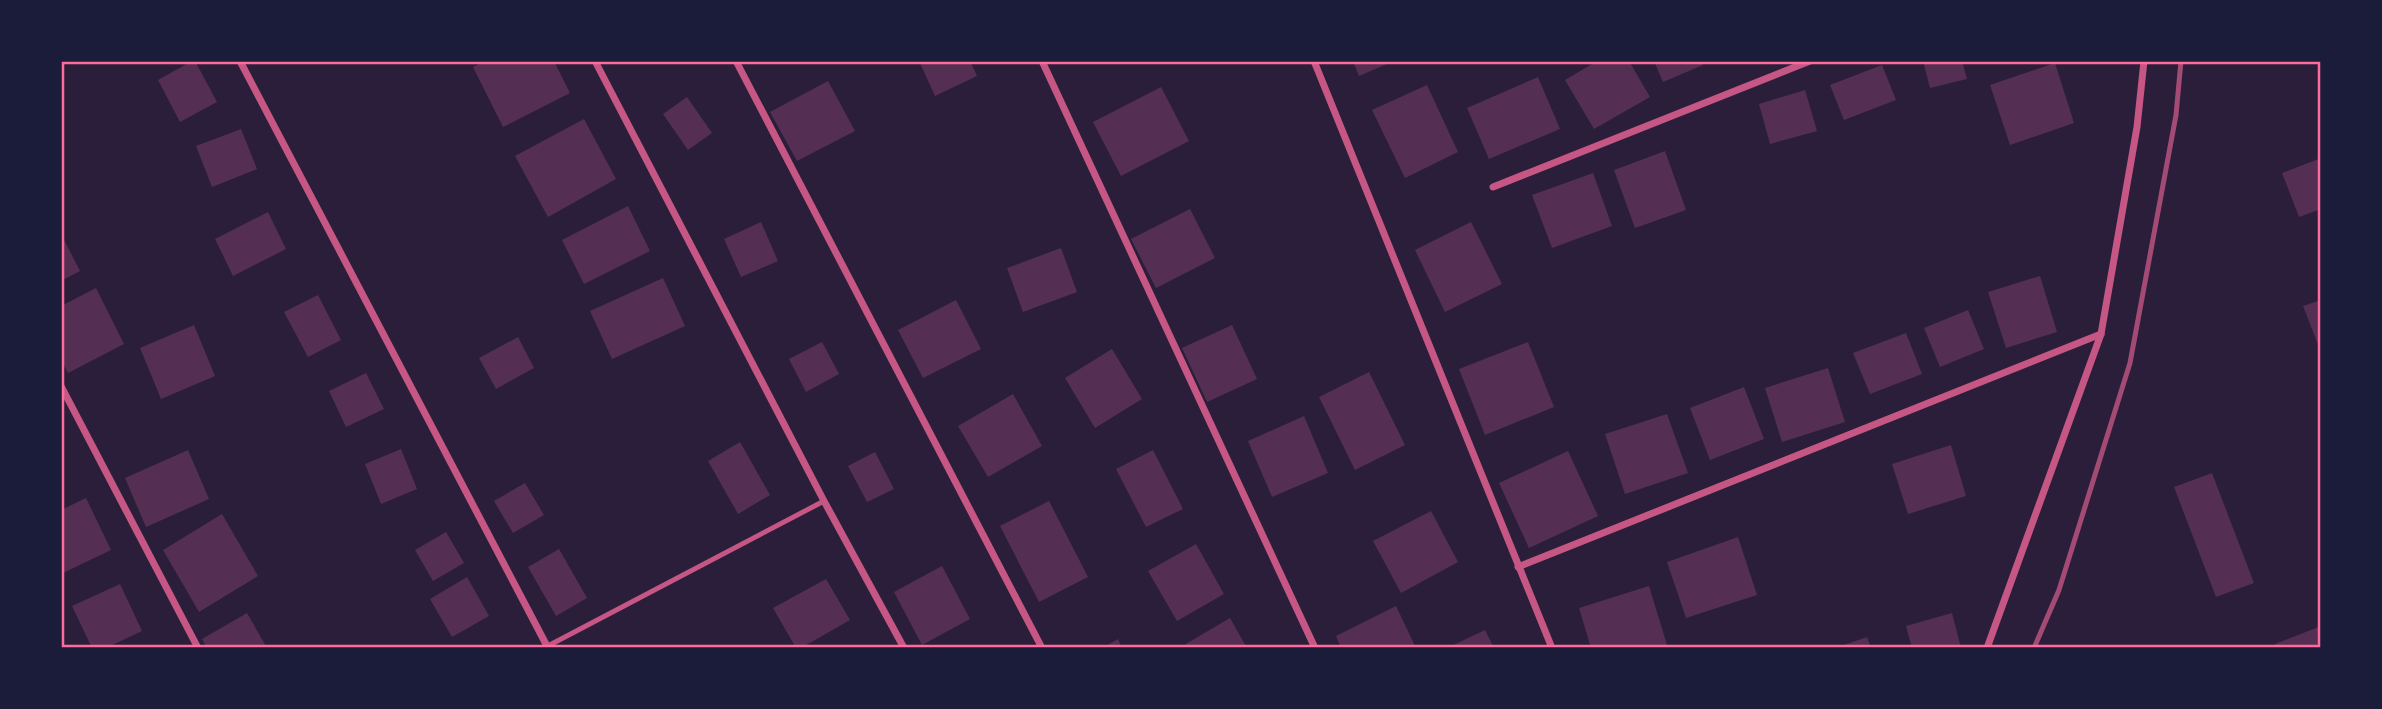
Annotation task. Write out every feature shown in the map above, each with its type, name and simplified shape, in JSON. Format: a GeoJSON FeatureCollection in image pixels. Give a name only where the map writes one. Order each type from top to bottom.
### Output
{"type":"FeatureCollection","features":[{"type":"Feature","properties":{"kind":"street"},"geometry":{"type":"LineString","coordinates":[[240,61],[546,647]]}},
{"type":"Feature","properties":{"kind":"street"},"geometry":{"type":"LineString","coordinates":[[595,61],[824,501],[904,648]]}},
{"type":"Feature","properties":{"kind":"street"},"geometry":{"type":"LineString","coordinates":[[736,61],[1042,648]]}},
{"type":"Feature","properties":{"kind":"street"},"geometry":{"type":"LineString","coordinates":[[1042,61],[1315,648]]}},
{"type":"Feature","properties":{"kind":"street"},"geometry":{"type":"LineString","coordinates":[[1314,61],[1552,648]]}},
{"type":"Feature","properties":{"kind":"street"},"geometry":{"type":"LineString","coordinates":[[1493,187],[1810,61]]}},
{"type":"Feature","properties":{"kind":"street"},"geometry":{"type":"LineString","coordinates":[[1987,648],[2101,334],[2137,127],[2144,61]]}},
{"type":"Feature","properties":{"kind":"street"},"geometry":{"type":"LineString","coordinates":[[1518,567],[2101,334]]}},
{"type":"Feature","properties":{"kind":"street"},"geometry":{"type":"LineString","coordinates":[[61,386],[198,648]]}},
{"type":"Feature","properties":{"kind":"lane"},"geometry":{"type":"LineString","coordinates":[[546,647],[824,501]]}},
{"type":"Feature","properties":{"kind":"shaded area"},"geometry":{"type":"Polygon","coordinates":[[[61,61],[2321,61],[2321,648],[61,648],[61,61]]]}},
{"type":"Feature","properties":{"kind":"building"},"geometry":{"type":"Polygon","coordinates":[[[195,61],[217,102],[180,122],[158,80],[195,61]]]}},
{"type":"Feature","properties":{"kind":"building"},"geometry":{"type":"Polygon","coordinates":[[[485,61],[554,61],[570,93],[503,127],[473,67],[485,61]]]}},
{"type":"Feature","properties":{"kind":"building"},"geometry":{"type":"Polygon","coordinates":[[[919,61],[970,61],[977,76],[935,96],[919,61]]]}},
{"type":"Feature","properties":{"kind":"building"},"geometry":{"type":"Polygon","coordinates":[[[1353,61],[1394,61],[1359,76],[1353,61]]]}},
{"type":"Feature","properties":{"kind":"building"},"geometry":{"type":"Polygon","coordinates":[[[1597,61],[1629,61],[1650,97],[1594,129],[1565,80],[1597,61]]]}},
{"type":"Feature","properties":{"kind":"building"},"geometry":{"type":"Polygon","coordinates":[[[1654,61],[1701,61],[1703,65],[1663,82],[1654,61]]]}},
{"type":"Feature","properties":{"kind":"building"},"geometry":{"type":"Polygon","coordinates":[[[1923,61],[1962,61],[1967,79],[1930,88],[1923,61]]]}},
{"type":"Feature","properties":{"kind":"building"},"geometry":{"type":"Polygon","coordinates":[[[2055,63],[2074,123],[2010,145],[1990,85],[2055,63]]]}},
{"type":"Feature","properties":{"kind":"building"},"geometry":{"type":"Polygon","coordinates":[[[1882,65],[1896,100],[1844,120],[1830,85],[1882,65]]]}},
{"type":"Feature","properties":{"kind":"building"},"geometry":{"type":"Polygon","coordinates":[[[1538,77],[1560,129],[1489,159],[1467,108],[1538,77]]]}},
{"type":"Feature","properties":{"kind":"building"},"geometry":{"type":"Polygon","coordinates":[[[828,81],[855,131],[797,161],[770,112],[828,81]]]}},
{"type":"Feature","properties":{"kind":"building"},"geometry":{"type":"Polygon","coordinates":[[[1427,85],[1458,152],[1405,178],[1372,110],[1427,85]]]}},
{"type":"Feature","properties":{"kind":"building"},"geometry":{"type":"Polygon","coordinates":[[[1161,87],[1189,141],[1121,176],[1093,122],[1161,87]]]}},
{"type":"Feature","properties":{"kind":"building"},"geometry":{"type":"Polygon","coordinates":[[[1805,90],[1817,131],[1770,144],[1759,104],[1805,90]]]}},
{"type":"Feature","properties":{"kind":"building"},"geometry":{"type":"Polygon","coordinates":[[[687,97],[712,133],[688,150],[663,114],[687,97]]]}},
{"type":"Feature","properties":{"kind":"building"},"geometry":{"type":"Polygon","coordinates":[[[584,119],[616,179],[548,217],[515,156],[584,119]]]}},
{"type":"Feature","properties":{"kind":"building"},"geometry":{"type":"Polygon","coordinates":[[[241,129],[257,169],[212,187],[196,146],[241,129]]]}},
{"type":"Feature","properties":{"kind":"building"},"geometry":{"type":"Polygon","coordinates":[[[1665,151],[1686,210],[1635,228],[1614,170],[1665,151]]]}},
{"type":"Feature","properties":{"kind":"building"},"geometry":{"type":"Polygon","coordinates":[[[2321,158],[2321,209],[2299,217],[2282,173],[2321,158]]]}},
{"type":"Feature","properties":{"kind":"building"},"geometry":{"type":"Polygon","coordinates":[[[1593,173],[1612,226],[1552,248],[1532,195],[1593,173]]]}},
{"type":"Feature","properties":{"kind":"building"},"geometry":{"type":"Polygon","coordinates":[[[628,206],[650,251],[584,284],[562,240],[628,206]]]}},
{"type":"Feature","properties":{"kind":"building"},"geometry":{"type":"Polygon","coordinates":[[[1190,209],[1215,258],[1156,288],[1131,239],[1190,209]]]}},
{"type":"Feature","properties":{"kind":"building"},"geometry":{"type":"Polygon","coordinates":[[[268,212],[286,249],[233,276],[215,239],[268,212]]]}},
{"type":"Feature","properties":{"kind":"building"},"geometry":{"type":"Polygon","coordinates":[[[761,222],[778,261],[741,277],[724,239],[761,222]]]}},
{"type":"Feature","properties":{"kind":"building"},"geometry":{"type":"Polygon","coordinates":[[[1471,222],[1502,284],[1445,312],[1415,250],[1471,222]]]}},
{"type":"Feature","properties":{"kind":"building"},"geometry":{"type":"Polygon","coordinates":[[[61,234],[80,271],[61,281],[61,234]]]}},
{"type":"Feature","properties":{"kind":"building"},"geometry":{"type":"Polygon","coordinates":[[[1061,248],[1077,292],[1023,312],[1007,268],[1061,248]]]}},
{"type":"Feature","properties":{"kind":"building"},"geometry":{"type":"Polygon","coordinates":[[[2040,276],[2057,332],[2006,348],[1988,292],[2040,276]]]}},
{"type":"Feature","properties":{"kind":"building"},"geometry":{"type":"Polygon","coordinates":[[[663,278],[685,326],[612,359],[590,311],[663,278]]]}},
{"type":"Feature","properties":{"kind":"building"},"geometry":{"type":"Polygon","coordinates":[[[96,288],[124,344],[68,373],[61,360],[61,306],[96,288]]]}},
{"type":"Feature","properties":{"kind":"building"},"geometry":{"type":"Polygon","coordinates":[[[318,295],[341,340],[308,357],[284,312],[318,295]]]}},
{"type":"Feature","properties":{"kind":"building"},"geometry":{"type":"Polygon","coordinates":[[[956,300],[981,349],[923,378],[898,330],[956,300]]]}},
{"type":"Feature","properties":{"kind":"building"},"geometry":{"type":"Polygon","coordinates":[[[2321,300],[2321,352],[2303,306],[2321,300]]]}},
{"type":"Feature","properties":{"kind":"building"},"geometry":{"type":"Polygon","coordinates":[[[1968,310],[1984,349],[1940,367],[1924,328],[1968,310]]]}},
{"type":"Feature","properties":{"kind":"building"},"geometry":{"type":"Polygon","coordinates":[[[194,325],[215,376],[161,399],[140,348],[194,325]]]}},
{"type":"Feature","properties":{"kind":"building"},"geometry":{"type":"Polygon","coordinates":[[[1232,325],[1257,379],[1207,402],[1182,348],[1232,325]]]}},
{"type":"Feature","properties":{"kind":"building"},"geometry":{"type":"Polygon","coordinates":[[[1906,333],[1922,374],[1870,394],[1853,353],[1906,333]]]}},
{"type":"Feature","properties":{"kind":"building"},"geometry":{"type":"Polygon","coordinates":[[[518,337],[534,368],[496,389],[479,358],[518,337]]]}},
{"type":"Feature","properties":{"kind":"building"},"geometry":{"type":"Polygon","coordinates":[[[822,342],[839,374],[806,392],[789,359],[822,342]]]}},
{"type":"Feature","properties":{"kind":"building"},"geometry":{"type":"Polygon","coordinates":[[[1528,342],[1554,407],[1485,435],[1459,369],[1528,342]]]}},
{"type":"Feature","properties":{"kind":"building"},"geometry":{"type":"Polygon","coordinates":[[[1112,349],[1142,399],[1095,428],[1065,378],[1112,349]]]}},
{"type":"Feature","properties":{"kind":"building"},"geometry":{"type":"Polygon","coordinates":[[[1828,368],[1845,422],[1782,442],[1765,388],[1828,368]]]}},
{"type":"Feature","properties":{"kind":"building"},"geometry":{"type":"Polygon","coordinates":[[[1369,372],[1405,445],[1355,470],[1319,397],[1369,372]]]}},
{"type":"Feature","properties":{"kind":"building"},"geometry":{"type":"Polygon","coordinates":[[[366,373],[384,409],[346,427],[329,391],[366,373]]]}},
{"type":"Feature","properties":{"kind":"building"},"geometry":{"type":"Polygon","coordinates":[[[1744,387],[1764,439],[1710,460],[1690,408],[1744,387]]]}},
{"type":"Feature","properties":{"kind":"building"},"geometry":{"type":"Polygon","coordinates":[[[1013,394],[1042,446],[988,477],[958,426],[1013,394]]]}},
{"type":"Feature","properties":{"kind":"building"},"geometry":{"type":"Polygon","coordinates":[[[1667,414],[1688,473],[1625,494],[1605,434],[1667,414]]]}},
{"type":"Feature","properties":{"kind":"building"},"geometry":{"type":"Polygon","coordinates":[[[1304,416],[1328,473],[1272,497],[1248,441],[1304,416]]]}},
{"type":"Feature","properties":{"kind":"building"},"geometry":{"type":"Polygon","coordinates":[[[740,442],[770,495],[738,514],[708,461],[740,442]]]}},
{"type":"Feature","properties":{"kind":"building"},"geometry":{"type":"Polygon","coordinates":[[[1951,445],[1966,496],[1908,514],[1892,464],[1951,445]]]}},
{"type":"Feature","properties":{"kind":"building"},"geometry":{"type":"Polygon","coordinates":[[[401,449],[417,489],[381,504],[365,464],[401,449]]]}},
{"type":"Feature","properties":{"kind":"building"},"geometry":{"type":"Polygon","coordinates":[[[188,450],[209,499],[146,527],[125,478],[188,450]]]}},
{"type":"Feature","properties":{"kind":"building"},"geometry":{"type":"Polygon","coordinates":[[[1153,450],[1183,509],[1146,527],[1116,469],[1153,450]]]}},
{"type":"Feature","properties":{"kind":"building"},"geometry":{"type":"Polygon","coordinates":[[[1568,451],[1598,516],[1529,548],[1499,483],[1568,451]]]}},
{"type":"Feature","properties":{"kind":"building"},"geometry":{"type":"Polygon","coordinates":[[[875,452],[894,489],[867,502],[848,466],[875,452]]]}},
{"type":"Feature","properties":{"kind":"building"},"geometry":{"type":"Polygon","coordinates":[[[2212,473],[2254,583],[2216,597],[2174,487],[2212,473]]]}},
{"type":"Feature","properties":{"kind":"building"},"geometry":{"type":"Polygon","coordinates":[[[525,483],[544,515],[513,533],[494,501],[525,483]]]}},
{"type":"Feature","properties":{"kind":"building"},"geometry":{"type":"Polygon","coordinates":[[[86,498],[111,550],[61,574],[61,510],[86,498]]]}},
{"type":"Feature","properties":{"kind":"building"},"geometry":{"type":"Polygon","coordinates":[[[1049,501],[1088,577],[1039,602],[1000,526],[1049,501]]]}},
{"type":"Feature","properties":{"kind":"building"},"geometry":{"type":"Polygon","coordinates":[[[1431,511],[1458,562],[1401,593],[1373,541],[1431,511]]]}},
{"type":"Feature","properties":{"kind":"building"},"geometry":{"type":"Polygon","coordinates":[[[222,514],[258,576],[199,612],[163,550],[222,514]]]}},
{"type":"Feature","properties":{"kind":"building"},"geometry":{"type":"Polygon","coordinates":[[[446,532],[464,563],[433,581],[415,550],[446,532]]]}},
{"type":"Feature","properties":{"kind":"building"},"geometry":{"type":"Polygon","coordinates":[[[1738,537],[1757,595],[1686,618],[1667,562],[1738,537]]]}},
{"type":"Feature","properties":{"kind":"building"},"geometry":{"type":"Polygon","coordinates":[[[1196,544],[1224,594],[1177,621],[1148,571],[1196,544]]]}},
{"type":"Feature","properties":{"kind":"building"},"geometry":{"type":"Polygon","coordinates":[[[559,549],[587,598],[556,616],[528,567],[559,549]]]}},
{"type":"Feature","properties":{"kind":"building"},"geometry":{"type":"Polygon","coordinates":[[[942,566],[970,619],[922,645],[894,592],[942,566]]]}},
{"type":"Feature","properties":{"kind":"building"},"geometry":{"type":"Polygon","coordinates":[[[467,577],[489,616],[452,637],[430,599],[467,577]]]}},
{"type":"Feature","properties":{"kind":"building"},"geometry":{"type":"Polygon","coordinates":[[[826,579],[850,620],[801,648],[796,648],[773,608],[826,579]]]}},
{"type":"Feature","properties":{"kind":"building"},"geometry":{"type":"Polygon","coordinates":[[[120,584],[142,631],[106,648],[92,648],[72,606],[120,584]]]}},
{"type":"Feature","properties":{"kind":"building"},"geometry":{"type":"Polygon","coordinates":[[[1649,586],[1668,648],[1591,648],[1579,608],[1649,586]]]}},
{"type":"Feature","properties":{"kind":"building"},"geometry":{"type":"Polygon","coordinates":[[[1396,606],[1416,648],[1341,648],[1336,636],[1396,606]]]}},
{"type":"Feature","properties":{"kind":"building"},"geometry":{"type":"Polygon","coordinates":[[[247,613],[267,648],[207,648],[202,639],[247,613]]]}},
{"type":"Feature","properties":{"kind":"building"},"geometry":{"type":"Polygon","coordinates":[[[1952,613],[1961,648],[1912,648],[1906,626],[1952,613]]]}},
{"type":"Feature","properties":{"kind":"building"},"geometry":{"type":"Polygon","coordinates":[[[1230,618],[1247,648],[1186,648],[1184,645],[1230,618]]]}},
{"type":"Feature","properties":{"kind":"building"},"geometry":{"type":"Polygon","coordinates":[[[2321,626],[2321,648],[2277,648],[2275,644],[2321,626]]]}},
{"type":"Feature","properties":{"kind":"building"},"geometry":{"type":"Polygon","coordinates":[[[1485,630],[1494,648],[1447,648],[1485,630]]]}},
{"type":"Feature","properties":{"kind":"building"},"geometry":{"type":"Polygon","coordinates":[[[1867,637],[1871,648],[1838,648],[1838,647],[1867,637]]]}},
{"type":"Feature","properties":{"kind":"building"},"geometry":{"type":"Polygon","coordinates":[[[1118,639],[1122,648],[1102,648],[1118,639]]]}},
{"type":"Feature","properties":{"kind":"railway"},"geometry":{"type":"LineString","coordinates":[[2034,648],[2059,590],[2130,363],[2176,115],[2181,61]]}}]}
